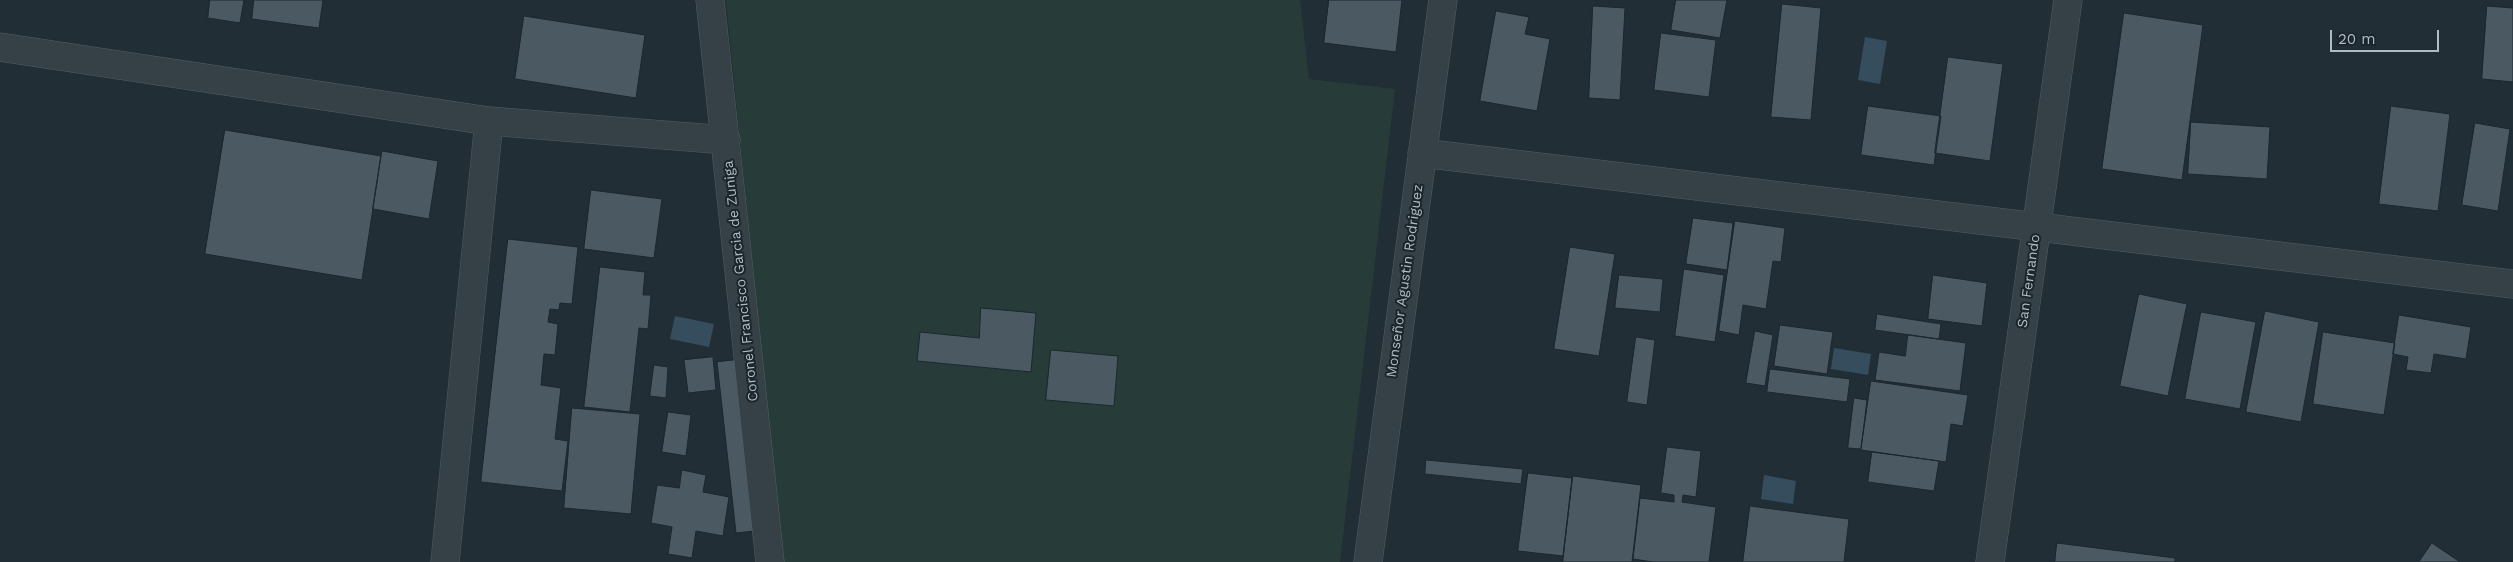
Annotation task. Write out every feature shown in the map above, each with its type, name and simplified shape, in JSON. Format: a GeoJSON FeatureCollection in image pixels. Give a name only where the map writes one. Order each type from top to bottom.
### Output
{"type":"FeatureCollection","features":[{"type":"Feature","properties":{"kind":"street","name":"Coronel Francisco Garcia de Zuniga"},"geometry":{"type":"LineString","coordinates":[[710,0],[770,562]]}},
{"type":"Feature","properties":{"kind":"street","name":"Monseñor Agustin Rodriguez"},"geometry":{"type":"LineString","coordinates":[[1368,562],[1443,0]]}},
{"type":"Feature","properties":{"kind":"street","name":"San Fernando"},"geometry":{"type":"LineString","coordinates":[[1990,562],[2068,0]]}},
{"type":"Feature","properties":{"kind":"street"},"geometry":{"type":"LineString","coordinates":[[0,47],[489,121],[726,140]]}},
{"type":"Feature","properties":{"kind":"street"},"geometry":{"type":"LineString","coordinates":[[445,562],[489,121]]}},
{"type":"Feature","properties":{"kind":"street"},"geometry":{"type":"LineString","coordinates":[[1422,153],[2513,284]]}},
{"type":"Feature","properties":{"kind":"green space"},"geometry":{"type":"Polygon","coordinates":[[[726,0],[1300,0],[1309,79],[1395,89],[1340,562],[782,562],[726,0]]]}},
{"type":"Feature","properties":{"kind":"water"},"geometry":{"type":"Polygon","coordinates":[[[1865,37],[1887,41],[1880,84],[1858,80],[1865,37]]]}},
{"type":"Feature","properties":{"kind":"water"},"geometry":{"type":"Polygon","coordinates":[[[675,316],[714,324],[709,347],[670,339],[675,316]]]}},
{"type":"Feature","properties":{"kind":"water"},"geometry":{"type":"Polygon","coordinates":[[[1834,348],[1871,354],[1868,375],[1831,369],[1834,348]]]}},
{"type":"Feature","properties":{"kind":"water"},"geometry":{"type":"Polygon","coordinates":[[[1764,475],[1796,481],[1793,504],[1761,499],[1764,475]]]}},
{"type":"Feature","properties":{"kind":"building"},"geometry":{"type":"Polygon","coordinates":[[[210,0],[244,0],[240,23],[208,18],[210,0]]]}},
{"type":"Feature","properties":{"kind":"building"},"geometry":{"type":"Polygon","coordinates":[[[254,0],[323,0],[319,28],[252,19],[254,0]]]}},
{"type":"Feature","properties":{"kind":"building"},"geometry":{"type":"Polygon","coordinates":[[[1329,0],[1402,0],[1396,52],[1324,43],[1329,0]]]}},
{"type":"Feature","properties":{"kind":"building"},"geometry":{"type":"Polygon","coordinates":[[[1676,0],[1727,0],[1720,38],[1671,30],[1676,0]]]}},
{"type":"Feature","properties":{"kind":"building"},"geometry":{"type":"Polygon","coordinates":[[[1782,4],[1821,8],[1811,120],[1771,117],[1782,4]]]}},
{"type":"Feature","properties":{"kind":"building"},"geometry":{"type":"Polygon","coordinates":[[[1593,6],[1625,8],[1620,100],[1589,98],[1593,6]]]}},
{"type":"Feature","properties":{"kind":"building"},"geometry":{"type":"Polygon","coordinates":[[[2487,6],[2513,8],[2513,82],[2482,79],[2487,6]]]}},
{"type":"Feature","properties":{"kind":"building"},"geometry":{"type":"Polygon","coordinates":[[[1496,11],[1529,17],[1525,34],[1550,39],[1537,111],[1480,101],[1496,11]]]}},
{"type":"Feature","properties":{"kind":"building"},"geometry":{"type":"Polygon","coordinates":[[[2124,13],[2203,25],[2182,180],[2102,169],[2124,13]]]}},
{"type":"Feature","properties":{"kind":"building"},"geometry":{"type":"Polygon","coordinates":[[[524,16],[645,35],[636,98],[515,79],[524,16]]]}},
{"type":"Feature","properties":{"kind":"building"},"geometry":{"type":"Polygon","coordinates":[[[1661,33],[1716,40],[1709,97],[1654,90],[1661,33]]]}},
{"type":"Feature","properties":{"kind":"building"},"geometry":{"type":"Polygon","coordinates":[[[1948,57],[2003,64],[1990,161],[1935,153],[1948,57]]]}},
{"type":"Feature","properties":{"kind":"building"},"geometry":{"type":"Polygon","coordinates":[[[1868,106],[1941,116],[1934,165],[1861,155],[1868,106]]]}},
{"type":"Feature","properties":{"kind":"building"},"geometry":{"type":"Polygon","coordinates":[[[2391,106],[2450,114],[2438,211],[2379,204],[2391,106]]]}},
{"type":"Feature","properties":{"kind":"building"},"geometry":{"type":"Polygon","coordinates":[[[2191,122],[2270,127],[2267,179],[2188,174],[2191,122]]]}},
{"type":"Feature","properties":{"kind":"building"},"geometry":{"type":"Polygon","coordinates":[[[2475,123],[2510,129],[2498,211],[2462,205],[2475,123]]]}},
{"type":"Feature","properties":{"kind":"building"},"geometry":{"type":"Polygon","coordinates":[[[225,130],[381,156],[362,280],[205,254],[225,130]]]}},
{"type":"Feature","properties":{"kind":"building"},"geometry":{"type":"Polygon","coordinates":[[[382,151],[438,161],[429,219],[373,209],[382,151]]]}},
{"type":"Feature","properties":{"kind":"building"},"geometry":{"type":"Polygon","coordinates":[[[591,190],[662,199],[654,258],[584,249],[591,190]]]}},
{"type":"Feature","properties":{"kind":"building"},"geometry":{"type":"Polygon","coordinates":[[[1693,218],[1733,223],[1727,270],[1686,264],[1693,218]]]}},
{"type":"Feature","properties":{"kind":"building"},"geometry":{"type":"Polygon","coordinates":[[[1735,221],[1785,228],[1781,262],[1773,261],[1766,309],[1743,305],[1739,335],[1719,331],[1735,221]]]}},
{"type":"Feature","properties":{"kind":"building"},"geometry":{"type":"Polygon","coordinates":[[[508,239],[578,247],[572,304],[560,303],[559,310],[550,309],[548,322],[558,324],[555,355],[544,354],[541,385],[561,388],[555,439],[568,441],[562,491],[481,482],[508,239]]]}},
{"type":"Feature","properties":{"kind":"building"},"geometry":{"type":"Polygon","coordinates":[[[1570,247],[1615,254],[1599,356],[1554,349],[1570,247]]]}},
{"type":"Feature","properties":{"kind":"building"},"geometry":{"type":"Polygon","coordinates":[[[600,267],[645,272],[643,295],[651,295],[648,329],[639,328],[630,412],[584,407],[600,267]]]}},
{"type":"Feature","properties":{"kind":"building"},"geometry":{"type":"Polygon","coordinates":[[[1684,269],[1724,275],[1715,342],[1675,336],[1684,269]]]}},
{"type":"Feature","properties":{"kind":"building"},"geometry":{"type":"Polygon","coordinates":[[[1619,275],[1663,279],[1660,312],[1615,308],[1619,275]]]}},
{"type":"Feature","properties":{"kind":"building"},"geometry":{"type":"Polygon","coordinates":[[[1933,275],[1987,283],[1982,326],[1928,319],[1933,275]]]}},
{"type":"Feature","properties":{"kind":"building"},"geometry":{"type":"Polygon","coordinates":[[[2139,294],[2187,304],[2168,396],[2120,386],[2139,294]]]}},
{"type":"Feature","properties":{"kind":"building"},"geometry":{"type":"Polygon","coordinates":[[[981,308],[1036,313],[1031,372],[917,361],[920,332],[979,338],[981,308]]]}},
{"type":"Feature","properties":{"kind":"building"},"geometry":{"type":"Polygon","coordinates":[[[2265,311],[2319,322],[2301,422],[2246,412],[2265,311]]]}},
{"type":"Feature","properties":{"kind":"building"},"geometry":{"type":"Polygon","coordinates":[[[2201,312],[2256,322],[2240,409],[2185,399],[2201,312]]]}},
{"type":"Feature","properties":{"kind":"building"},"geometry":{"type":"Polygon","coordinates":[[[1877,314],[1941,324],[1939,339],[1875,330],[1877,314]]]}},
{"type":"Feature","properties":{"kind":"building"},"geometry":{"type":"Polygon","coordinates":[[[2399,315],[2471,327],[2466,359],[2434,354],[2431,373],[2406,370],[2408,357],[2393,354],[2399,315]]]}},
{"type":"Feature","properties":{"kind":"building"},"geometry":{"type":"Polygon","coordinates":[[[1780,325],[1833,332],[1827,374],[1774,366],[1780,325]]]}},
{"type":"Feature","properties":{"kind":"building"},"geometry":{"type":"Polygon","coordinates":[[[1755,331],[1773,335],[1765,386],[1746,383],[1755,331]]]}},
{"type":"Feature","properties":{"kind":"building"},"geometry":{"type":"Polygon","coordinates":[[[2323,332],[2395,343],[2384,415],[2313,404],[2323,332]]]}},
{"type":"Feature","properties":{"kind":"building"},"geometry":{"type":"Polygon","coordinates":[[[1908,335],[1966,343],[1960,391],[1875,380],[1879,352],[1905,356],[1908,335]]]}},
{"type":"Feature","properties":{"kind":"building"},"geometry":{"type":"Polygon","coordinates":[[[1636,337],[1655,340],[1647,405],[1627,402],[1636,337]]]}},
{"type":"Feature","properties":{"kind":"building"},"geometry":{"type":"Polygon","coordinates":[[[1051,350],[1118,356],[1114,406],[1046,400],[1051,350]]]}},
{"type":"Feature","properties":{"kind":"building"},"geometry":{"type":"Polygon","coordinates":[[[713,357],[716,390],[688,393],[684,360],[713,357]]]}},
{"type":"Feature","properties":{"kind":"building"},"geometry":{"type":"Polygon","coordinates":[[[745,359],[764,530],[736,533],[717,362],[745,359]]]}},
{"type":"Feature","properties":{"kind":"building"},"geometry":{"type":"Polygon","coordinates":[[[654,365],[668,367],[666,398],[650,396],[654,365]]]}},
{"type":"Feature","properties":{"kind":"building"},"geometry":{"type":"Polygon","coordinates":[[[1770,369],[1850,379],[1847,402],[1767,392],[1770,369]]]}},
{"type":"Feature","properties":{"kind":"building"},"geometry":{"type":"Polygon","coordinates":[[[1871,381],[1968,395],[1963,426],[1951,424],[1946,462],[1861,450],[1871,381]]]}},
{"type":"Feature","properties":{"kind":"building"},"geometry":{"type":"Polygon","coordinates":[[[1854,398],[1867,400],[1861,449],[1848,448],[1854,398]]]}},
{"type":"Feature","properties":{"kind":"building"},"geometry":{"type":"Polygon","coordinates":[[[572,408],[640,414],[631,514],[564,508],[572,408]]]}},
{"type":"Feature","properties":{"kind":"building"},"geometry":{"type":"Polygon","coordinates":[[[668,412],[691,415],[686,456],[662,452],[668,412]]]}},
{"type":"Feature","properties":{"kind":"building"},"geometry":{"type":"Polygon","coordinates":[[[1667,447],[1701,451],[1696,497],[1683,495],[1682,502],[1716,507],[1709,562],[1653,562],[1633,559],[1640,498],[1674,502],[1674,495],[1661,493],[1667,447]]]}},
{"type":"Feature","properties":{"kind":"building"},"geometry":{"type":"Polygon","coordinates":[[[1872,452],[1939,461],[1934,491],[1868,482],[1872,452]]]}},
{"type":"Feature","properties":{"kind":"building"},"geometry":{"type":"Polygon","coordinates":[[[1426,460],[1523,469],[1521,484],[1425,474],[1426,460]]]}},
{"type":"Feature","properties":{"kind":"building"},"geometry":{"type":"Polygon","coordinates":[[[682,470],[706,475],[703,492],[729,497],[723,536],[696,531],[692,558],[668,554],[672,527],[651,523],[657,485],[679,488],[682,470]]]}},
{"type":"Feature","properties":{"kind":"building"},"geometry":{"type":"Polygon","coordinates":[[[1528,473],[1572,478],[1563,556],[1518,551],[1528,473]]]}},
{"type":"Feature","properties":{"kind":"building"},"geometry":{"type":"Polygon","coordinates":[[[1573,476],[1641,485],[1632,562],[1563,562],[1573,476]]]}},
{"type":"Feature","properties":{"kind":"building"},"geometry":{"type":"Polygon","coordinates":[[[1750,506],[1849,519],[1844,562],[1743,562],[1750,506]]]}},
{"type":"Feature","properties":{"kind":"building"},"geometry":{"type":"Polygon","coordinates":[[[2057,543],[2175,558],[2175,562],[2055,562],[2057,543]]]}},
{"type":"Feature","properties":{"kind":"building"},"geometry":{"type":"Polygon","coordinates":[[[2432,543],[2460,562],[2419,562],[2432,543]]]}}]}
